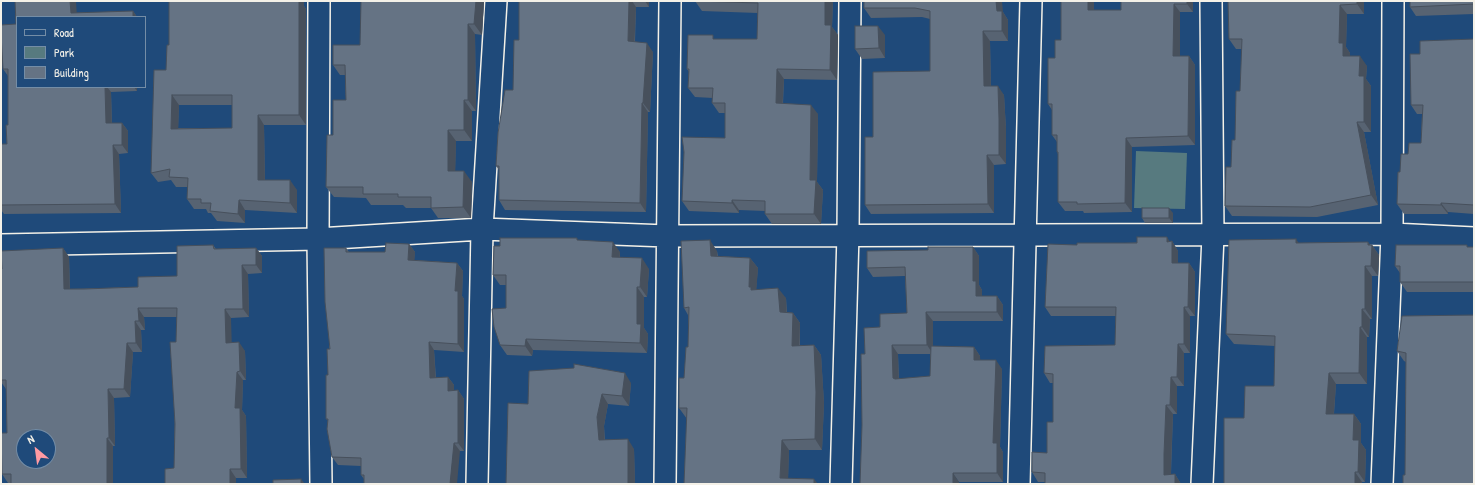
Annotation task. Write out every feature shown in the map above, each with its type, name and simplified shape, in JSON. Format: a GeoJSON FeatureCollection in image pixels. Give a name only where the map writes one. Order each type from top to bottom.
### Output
{"type":"FeatureCollection","features":[{"type":"Feature","properties":{"kind":"street"},"geometry":{"type":"LineString","coordinates":[[319,1],[318,238],[321,484]]}},
{"type":"Feature","properties":{"kind":"street"},"geometry":{"type":"LineString","coordinates":[[477,484],[482,229],[496,1]]}},
{"type":"Feature","properties":{"kind":"street"},"geometry":{"type":"LineString","coordinates":[[664,484],[670,1]]}},
{"type":"Feature","properties":{"kind":"street"},"geometry":{"type":"LineString","coordinates":[[841,484],[848,234],[850,1]]}},
{"type":"Feature","properties":{"kind":"street"},"geometry":{"type":"LineString","coordinates":[[1019,484],[1031,1]]}},
{"type":"Feature","properties":{"kind":"street"},"geometry":{"type":"LineString","coordinates":[[1202,484],[1213,236],[1211,1]]}},
{"type":"Feature","properties":{"kind":"street"},"geometry":{"type":"LineString","coordinates":[[1382,484],[1392,234],[1393,1]]}},
{"type":"Feature","properties":{"kind":"street"},"geometry":{"type":"LineString","coordinates":[[1,244],[318,238],[482,229],[667,236],[848,234],[1213,236],[1392,234],[1474,238]]}},
{"type":"Feature","properties":{"kind":"green space"},"geometry":{"type":"Polygon","coordinates":[[[1136,151],[1187,153],[1185,209],[1134,208],[1136,151]]]}},
{"type":"Feature","properties":{"kind":"building"},"geometry":{"type":"Polygon","coordinates":[[[15,1],[70,1],[71,13],[133,11],[133,16],[16,16],[16,24],[15,1]]]}},
{"type":"Feature","properties":{"kind":"building"},"geometry":{"type":"Polygon","coordinates":[[[169,1],[299,1],[299,115],[258,115],[258,180],[290,180],[290,203],[239,200],[238,214],[210,211],[211,203],[201,203],[201,199],[187,199],[188,178],[169,177],[170,169],[151,173],[154,70],[166,70],[167,45],[169,45],[169,1]],[[172,95],[171,129],[232,128],[232,95],[172,95]]]}},
{"type":"Feature","properties":{"kind":"building"},"geometry":{"type":"Polygon","coordinates":[[[361,1],[476,1],[474,24],[468,24],[468,100],[464,100],[464,130],[448,130],[448,171],[464,171],[463,207],[431,208],[431,197],[398,197],[398,194],[363,194],[363,187],[326,187],[327,135],[333,135],[333,100],[346,100],[345,65],[333,65],[333,45],[360,45],[361,1]]]}},
{"type":"Feature","properties":{"kind":"building"},"geometry":{"type":"Polygon","coordinates":[[[519,1],[629,1],[628,41],[647,43],[642,103],[640,203],[499,200],[499,166],[496,166],[498,133],[505,90],[513,90],[514,40],[519,40],[519,1]]]}},
{"type":"Feature","properties":{"kind":"building"},"geometry":{"type":"Polygon","coordinates":[[[695,1],[825,1],[825,25],[831,25],[830,70],[777,69],[776,103],[811,105],[810,180],[816,180],[814,214],[765,214],[765,201],[732,200],[732,203],[682,201],[684,152],[682,137],[725,138],[725,103],[712,103],[713,88],[688,88],[688,35],[713,35],[713,39],[757,39],[758,3],[695,1]]]}},
{"type":"Feature","properties":{"kind":"building"},"geometry":{"type":"Polygon","coordinates":[[[864,1],[996,1],[997,11],[1002,11],[1002,31],[983,31],[984,86],[998,86],[999,119],[999,155],[987,155],[988,204],[865,205],[865,137],[873,137],[873,72],[930,71],[930,11],[915,8],[864,8],[864,1]]]}},
{"type":"Feature","properties":{"kind":"building"},"geometry":{"type":"Polygon","coordinates":[[[1061,1],[1088,1],[1088,10],[1121,10],[1121,1],[1187,1],[1187,4],[1174,4],[1173,56],[1189,56],[1188,136],[1126,138],[1125,203],[1077,204],[1077,202],[1058,202],[1057,135],[1052,135],[1052,104],[1048,104],[1048,58],[1055,58],[1055,40],[1061,40],[1061,1]]]}},
{"type":"Feature","properties":{"kind":"building"},"geometry":{"type":"Polygon","coordinates":[[[1228,1],[1357,1],[1357,4],[1340,5],[1339,43],[1343,43],[1343,56],[1360,56],[1359,76],[1364,76],[1364,122],[1357,122],[1371,195],[1310,207],[1225,206],[1226,167],[1231,167],[1232,140],[1235,140],[1236,91],[1240,91],[1242,39],[1229,39],[1228,1]]]}},
{"type":"Feature","properties":{"kind":"building"},"geometry":{"type":"Polygon","coordinates":[[[1410,1],[1474,1],[1474,4],[1410,7],[1410,1]]]}},
{"type":"Feature","properties":{"kind":"building"},"geometry":{"type":"Polygon","coordinates":[[[16,24],[16,88],[105,88],[106,123],[122,123],[122,145],[113,145],[115,204],[1,205],[1,144],[7,144],[6,125],[8,125],[8,69],[3,69],[1,25],[16,24]]]}},
{"type":"Feature","properties":{"kind":"building"},"geometry":{"type":"Polygon","coordinates":[[[855,26],[878,26],[879,48],[855,49],[855,26]]]}},
{"type":"Feature","properties":{"kind":"building"},"geometry":{"type":"Polygon","coordinates":[[[1474,39],[1474,205],[1441,203],[1441,205],[1397,204],[1398,172],[1400,172],[1401,154],[1408,154],[1409,143],[1421,143],[1423,105],[1411,105],[1410,54],[1420,54],[1420,41],[1474,39]]]}},
{"type":"Feature","properties":{"kind":"building"},"geometry":{"type":"Polygon","coordinates":[[[1142,208],[1169,208],[1169,218],[1142,218],[1142,208]]]}},
{"type":"Feature","properties":{"kind":"building"},"geometry":{"type":"Polygon","coordinates":[[[1137,237],[1167,237],[1167,242],[1172,241],[1172,263],[1189,263],[1188,307],[1184,307],[1184,344],[1178,344],[1177,377],[1171,377],[1170,405],[1166,405],[1164,475],[1175,474],[1175,484],[1045,484],[1045,473],[1032,472],[1032,452],[1047,453],[1047,422],[1053,422],[1053,374],[1044,373],[1045,346],[1115,345],[1116,307],[1045,307],[1048,244],[1077,245],[1077,243],[1137,243],[1137,237]]]}},
{"type":"Feature","properties":{"kind":"building"},"geometry":{"type":"Polygon","coordinates":[[[500,238],[577,238],[577,240],[613,242],[612,257],[642,258],[640,287],[637,287],[637,324],[641,324],[640,343],[526,339],[525,346],[500,345],[494,327],[492,309],[506,308],[506,275],[493,275],[494,246],[500,246],[500,238]]]}},
{"type":"Feature","properties":{"kind":"building"},"geometry":{"type":"Polygon","coordinates":[[[1296,239],[1296,243],[1368,242],[1368,245],[1372,245],[1371,266],[1365,266],[1365,309],[1362,309],[1362,327],[1360,327],[1359,373],[1329,373],[1326,414],[1354,414],[1353,440],[1359,440],[1358,472],[1355,472],[1355,484],[1224,484],[1224,418],[1244,418],[1245,386],[1274,386],[1275,336],[1226,334],[1229,240],[1296,239]]]}},
{"type":"Feature","properties":{"kind":"building"},"geometry":{"type":"Polygon","coordinates":[[[710,240],[711,256],[750,258],[749,287],[751,287],[751,290],[778,288],[780,312],[793,313],[792,346],[814,345],[816,392],[815,439],[782,440],[780,478],[814,479],[814,484],[684,484],[687,408],[679,408],[679,378],[684,378],[686,347],[688,347],[689,307],[684,308],[681,241],[710,240]]]}},
{"type":"Feature","properties":{"kind":"building"},"geometry":{"type":"Polygon","coordinates":[[[386,243],[409,244],[408,260],[457,263],[455,291],[458,291],[458,344],[429,342],[430,378],[448,377],[448,391],[458,390],[458,443],[454,443],[450,484],[364,484],[364,475],[361,475],[361,458],[332,457],[327,429],[328,419],[326,419],[326,375],[328,375],[327,349],[330,349],[325,302],[324,248],[346,248],[346,252],[385,252],[386,243]]]}},
{"type":"Feature","properties":{"kind":"building"},"geometry":{"type":"Polygon","coordinates":[[[213,245],[214,249],[256,248],[256,265],[242,265],[243,309],[225,309],[226,343],[239,342],[240,371],[237,372],[235,408],[240,408],[241,469],[230,469],[230,484],[165,484],[165,469],[174,468],[175,424],[170,342],[176,342],[177,308],[138,308],[139,321],[135,321],[136,343],[127,343],[124,389],[108,389],[109,438],[107,438],[107,484],[11,484],[11,474],[2,474],[1,433],[7,433],[6,380],[1,380],[1,251],[63,248],[64,289],[138,287],[138,277],[177,276],[177,246],[213,245]]]}},
{"type":"Feature","properties":{"kind":"building"},"geometry":{"type":"Polygon","coordinates":[[[1396,245],[1467,245],[1467,247],[1474,247],[1474,282],[1400,282],[1400,266],[1395,266],[1396,245]]]}},
{"type":"Feature","properties":{"kind":"building"},"geometry":{"type":"Polygon","coordinates":[[[928,247],[973,247],[973,281],[976,281],[976,296],[997,296],[997,312],[926,312],[927,345],[892,345],[893,378],[930,376],[931,346],[974,347],[974,360],[996,360],[993,443],[997,443],[997,473],[953,473],[953,484],[860,484],[862,425],[861,354],[865,354],[864,328],[880,327],[880,314],[907,313],[905,267],[867,268],[867,251],[928,250],[928,247]]]}},
{"type":"Feature","properties":{"kind":"building"},"geometry":{"type":"Polygon","coordinates":[[[1474,315],[1474,484],[1403,484],[1403,475],[1405,475],[1406,353],[1397,351],[1402,316],[1474,315]]]}},
{"type":"Feature","properties":{"kind":"building"},"geometry":{"type":"Polygon","coordinates":[[[574,364],[625,373],[622,396],[602,394],[597,417],[599,440],[628,439],[628,484],[506,484],[508,403],[528,404],[529,371],[574,368],[574,364]]]}},
{"type":"Feature","properties":{"kind":"building"},"geometry":{"type":"Polygon","coordinates":[[[301,479],[301,484],[273,484],[273,480],[301,479]]]}}]}
